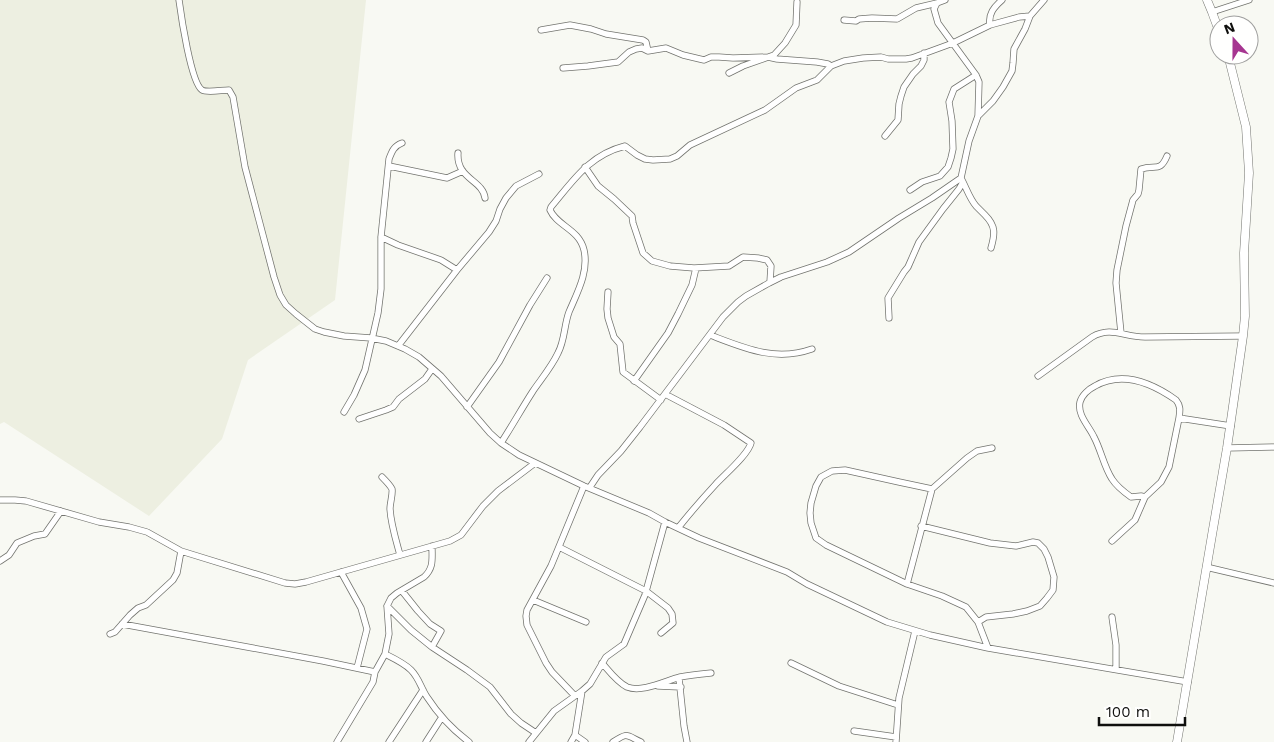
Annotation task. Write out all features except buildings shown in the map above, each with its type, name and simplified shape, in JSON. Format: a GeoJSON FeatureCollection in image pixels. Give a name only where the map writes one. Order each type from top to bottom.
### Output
{"type":"FeatureCollection","features":[{"type":"Feature","properties":{"kind":"street"},"geometry":{"type":"LineString","coordinates":[[179,0],[196,83],[202,90],[209,92],[229,90],[233,97],[246,167],[271,269],[280,294],[286,305],[315,328],[344,336],[386,341],[398,346],[419,357],[441,376],[490,433],[519,455],[649,513],[698,538],[788,572],[807,584],[887,622],[930,635],[988,648],[1188,682]]}},
{"type":"Feature","properties":{"kind":"street"},"geometry":{"type":"LineString","coordinates":[[844,20],[897,19],[916,8],[945,0]]}},
{"type":"Feature","properties":{"kind":"street"},"geometry":{"type":"LineString","coordinates":[[990,25],[988,18],[992,10],[1002,0]]}},
{"type":"Feature","properties":{"kind":"street"},"geometry":{"type":"LineString","coordinates":[[978,116],[993,101],[1003,87],[1012,71],[1014,49],[1030,16],[1044,0]]}},
{"type":"Feature","properties":{"kind":"street"},"geometry":{"type":"LineString","coordinates":[[1207,0],[1213,15]]}},
{"type":"Feature","properties":{"kind":"street"},"geometry":{"type":"LineString","coordinates":[[1212,12],[1249,0]]}},
{"type":"Feature","properties":{"kind":"street"},"geometry":{"type":"LineString","coordinates":[[729,73],[774,55],[785,43],[796,25],[797,2]]}},
{"type":"Feature","properties":{"kind":"street"},"geometry":{"type":"LineString","coordinates":[[889,318],[888,298],[908,267],[919,242],[959,189],[968,141],[978,116],[979,82],[976,74],[938,23],[934,9],[937,3]]}},
{"type":"Feature","properties":{"kind":"street"},"geometry":{"type":"LineString","coordinates":[[502,443],[559,351],[564,338],[567,317],[584,274],[584,250],[580,241],[552,215],[550,210],[585,167],[598,157],[625,146],[645,159],[670,159],[677,156],[690,145],[766,110],[796,88],[817,80],[831,66],[844,61],[863,58],[906,59],[953,43],[981,28],[1019,17],[1030,16]]}},
{"type":"Feature","properties":{"kind":"street"},"geometry":{"type":"LineString","coordinates":[[541,30],[570,26],[592,29],[606,34],[644,40],[648,51]]}},
{"type":"Feature","properties":{"kind":"street"},"geometry":{"type":"LineString","coordinates":[[563,68],[618,62],[629,52],[642,48],[648,51],[666,48],[683,55],[704,60],[719,57],[768,57],[817,62],[831,66]]}},
{"type":"Feature","properties":{"kind":"street"},"geometry":{"type":"LineString","coordinates":[[886,136],[898,120],[899,104],[904,88],[921,66],[924,60],[924,53]]}},
{"type":"Feature","properties":{"kind":"street"},"geometry":{"type":"LineString","coordinates":[[1177,742],[1231,426],[1244,336],[1244,253],[1249,173],[1246,127],[1230,65]]}},
{"type":"Feature","properties":{"kind":"street"},"geometry":{"type":"LineString","coordinates":[[910,190],[922,182],[940,176],[948,166],[953,149],[949,102],[954,89],[976,74]]}},
{"type":"Feature","properties":{"kind":"street"},"geometry":{"type":"LineString","coordinates":[[344,412],[362,378],[368,360],[381,289],[381,237],[389,159],[396,145],[402,143]]}},
{"type":"Feature","properties":{"kind":"street"},"geometry":{"type":"LineString","coordinates":[[458,152],[458,161],[463,172],[482,189],[485,198]]}},
{"type":"Feature","properties":{"kind":"street"},"geometry":{"type":"LineString","coordinates":[[1121,333],[1116,277],[1126,226],[1133,200],[1139,190],[1140,170],[1160,166],[1164,163],[1167,156]]}},
{"type":"Feature","properties":{"kind":"street"},"geometry":{"type":"LineString","coordinates":[[389,166],[448,178],[463,172]]}},
{"type":"Feature","properties":{"kind":"street"},"geometry":{"type":"LineString","coordinates":[[585,167],[598,186],[614,198],[632,216],[644,253],[652,261],[670,266],[696,268],[728,266],[743,257],[758,258],[767,260],[771,266],[770,282]]}},
{"type":"Feature","properties":{"kind":"street"},"geometry":{"type":"LineString","coordinates":[[398,346],[489,232],[506,198],[516,186],[539,174]]}},
{"type":"Feature","properties":{"kind":"street"},"geometry":{"type":"LineString","coordinates":[[962,180],[971,200],[986,216],[993,228],[994,235],[991,248]]}},
{"type":"Feature","properties":{"kind":"street"},"geometry":{"type":"LineString","coordinates":[[575,696],[546,663],[526,625],[526,616],[587,486],[621,451],[723,317],[738,302],[770,282],[827,262],[849,252],[899,218],[962,180]]}},
{"type":"Feature","properties":{"kind":"street"},"geometry":{"type":"LineString","coordinates":[[381,237],[441,260],[457,270]]}},
{"type":"Feature","properties":{"kind":"street"},"geometry":{"type":"LineString","coordinates":[[634,381],[668,333],[692,285],[696,268]]}},
{"type":"Feature","properties":{"kind":"street"},"geometry":{"type":"LineString","coordinates":[[467,407],[499,362],[547,278]]}},
{"type":"Feature","properties":{"kind":"street"},"geometry":{"type":"LineString","coordinates":[[608,292],[608,318],[614,337],[620,344],[623,372],[661,400]]}},
{"type":"Feature","properties":{"kind":"street"},"geometry":{"type":"LineString","coordinates":[[1038,376],[1100,332],[1107,331],[1145,338],[1244,336]]}},
{"type":"Feature","properties":{"kind":"street"},"geometry":{"type":"LineString","coordinates":[[710,335],[746,349],[763,353],[791,354],[812,349]]}},
{"type":"Feature","properties":{"kind":"street"},"geometry":{"type":"LineString","coordinates":[[359,419],[392,407],[425,379],[432,369]]}},
{"type":"Feature","properties":{"kind":"street"},"geometry":{"type":"LineString","coordinates":[[1112,541],[1135,520],[1145,498],[1161,482],[1169,467],[1180,411],[1176,400],[1142,381],[1114,378],[1103,381],[1091,388],[1082,397],[1079,405],[1081,412],[1094,436],[1110,477],[1118,487],[1131,497],[1141,496],[1145,498]]}},
{"type":"Feature","properties":{"kind":"street"},"geometry":{"type":"LineString","coordinates":[[666,394],[724,425],[752,443],[741,458],[696,505],[678,528]]}},
{"type":"Feature","properties":{"kind":"street"},"geometry":{"type":"LineString","coordinates":[[1179,418],[1231,426]]}},
{"type":"Feature","properties":{"kind":"street"},"geometry":{"type":"LineString","coordinates":[[1227,448],[1274,447]]}},
{"type":"Feature","properties":{"kind":"street"},"geometry":{"type":"LineString","coordinates":[[907,584],[932,488],[967,458],[978,451],[992,448]]}},
{"type":"Feature","properties":{"kind":"street"},"geometry":{"type":"LineString","coordinates":[[0,500],[26,501],[99,522],[129,527],[146,532],[181,551],[285,583],[295,584],[450,541],[461,535],[483,506],[498,491],[535,463]]}},
{"type":"Feature","properties":{"kind":"street"},"geometry":{"type":"LineString","coordinates":[[932,488],[845,470],[832,471],[821,477],[813,495],[810,513],[816,538],[826,545],[907,584],[942,596],[966,607],[978,622],[988,648]]}},
{"type":"Feature","properties":{"kind":"street"},"geometry":{"type":"LineString","coordinates":[[382,477],[392,492],[390,507],[400,555]]}},
{"type":"Feature","properties":{"kind":"street"},"geometry":{"type":"LineString","coordinates":[[0,560],[9,555],[17,543],[45,534],[61,511]]}},
{"type":"Feature","properties":{"kind":"street"},"geometry":{"type":"LineString","coordinates":[[529,742],[554,711],[590,684],[606,657],[624,644],[646,591],[665,522]]}},
{"type":"Feature","properties":{"kind":"street"},"geometry":{"type":"LineString","coordinates":[[921,526],[997,544],[1016,546],[1033,542],[1038,543],[1044,549],[1054,577],[1053,590],[1040,606],[1013,614],[986,617],[978,622]]}},
{"type":"Feature","properties":{"kind":"street"},"geometry":{"type":"LineString","coordinates":[[337,742],[373,682],[375,672],[385,654],[389,634],[388,606],[391,598],[424,577],[430,571],[432,566],[432,546]]}},
{"type":"Feature","properties":{"kind":"street"},"geometry":{"type":"LineString","coordinates":[[559,547],[646,591],[668,608],[672,614],[673,623],[661,633]]}},
{"type":"Feature","properties":{"kind":"street"},"geometry":{"type":"LineString","coordinates":[[110,634],[115,632],[130,615],[138,608],[146,605],[173,580],[177,573],[181,551]]}},
{"type":"Feature","properties":{"kind":"street"},"geometry":{"type":"LineString","coordinates":[[1206,567],[1274,583]]}},
{"type":"Feature","properties":{"kind":"street"},"geometry":{"type":"LineString","coordinates":[[341,572],[361,608],[367,628],[357,668]]}},
{"type":"Feature","properties":{"kind":"street"},"geometry":{"type":"LineString","coordinates":[[402,591],[418,612],[430,624],[441,631],[432,647]]}},
{"type":"Feature","properties":{"kind":"street"},"geometry":{"type":"LineString","coordinates":[[533,600],[586,622]]}},
{"type":"Feature","properties":{"kind":"street"},"geometry":{"type":"LineString","coordinates":[[388,606],[411,630],[432,647],[490,687],[512,714],[536,733]]}},
{"type":"Feature","properties":{"kind":"street"},"geometry":{"type":"LineString","coordinates":[[1112,617],[1116,645],[1116,669]]}},
{"type":"Feature","properties":{"kind":"street"},"geometry":{"type":"LineString","coordinates":[[122,624],[375,672]]}},
{"type":"Feature","properties":{"kind":"street"},"geometry":{"type":"LineString","coordinates":[[854,731],[896,740],[898,705],[915,630]]}},
{"type":"Feature","properties":{"kind":"street"},"geometry":{"type":"LineString","coordinates":[[385,654],[411,670],[442,718],[470,742]]}},
{"type":"Feature","properties":{"kind":"street"},"geometry":{"type":"LineString","coordinates":[[602,663],[620,683],[629,688],[640,688],[711,672]]}},
{"type":"Feature","properties":{"kind":"street"},"geometry":{"type":"LineString","coordinates":[[791,663],[839,686],[898,705]]}},
{"type":"Feature","properties":{"kind":"street"},"geometry":{"type":"LineString","coordinates":[[679,678],[687,742]]}},
{"type":"Feature","properties":{"kind":"street"},"geometry":{"type":"LineString","coordinates":[[648,686],[681,687]]}},
{"type":"Feature","properties":{"kind":"street"},"geometry":{"type":"LineString","coordinates":[[389,742],[423,690]]}},
{"type":"Feature","properties":{"kind":"street"},"geometry":{"type":"LineString","coordinates":[[571,742],[575,735],[582,691]]}},
{"type":"Feature","properties":{"kind":"street"},"geometry":{"type":"LineString","coordinates":[[426,742],[442,718]]}},
{"type":"Feature","properties":{"kind":"street"},"geometry":{"type":"LineString","coordinates":[[575,735],[585,742]]}},
{"type":"Feature","properties":{"kind":"street"},"geometry":{"type":"LineString","coordinates":[[613,742],[627,735],[641,742]]}},
{"type":"Feature","properties":{"kind":"shaded area"},"geometry":{"type":"Polygon","coordinates":[[[0,0],[366,0],[335,300],[248,360],[222,439],[149,516],[4,422],[0,424],[0,0]]]}}]}
